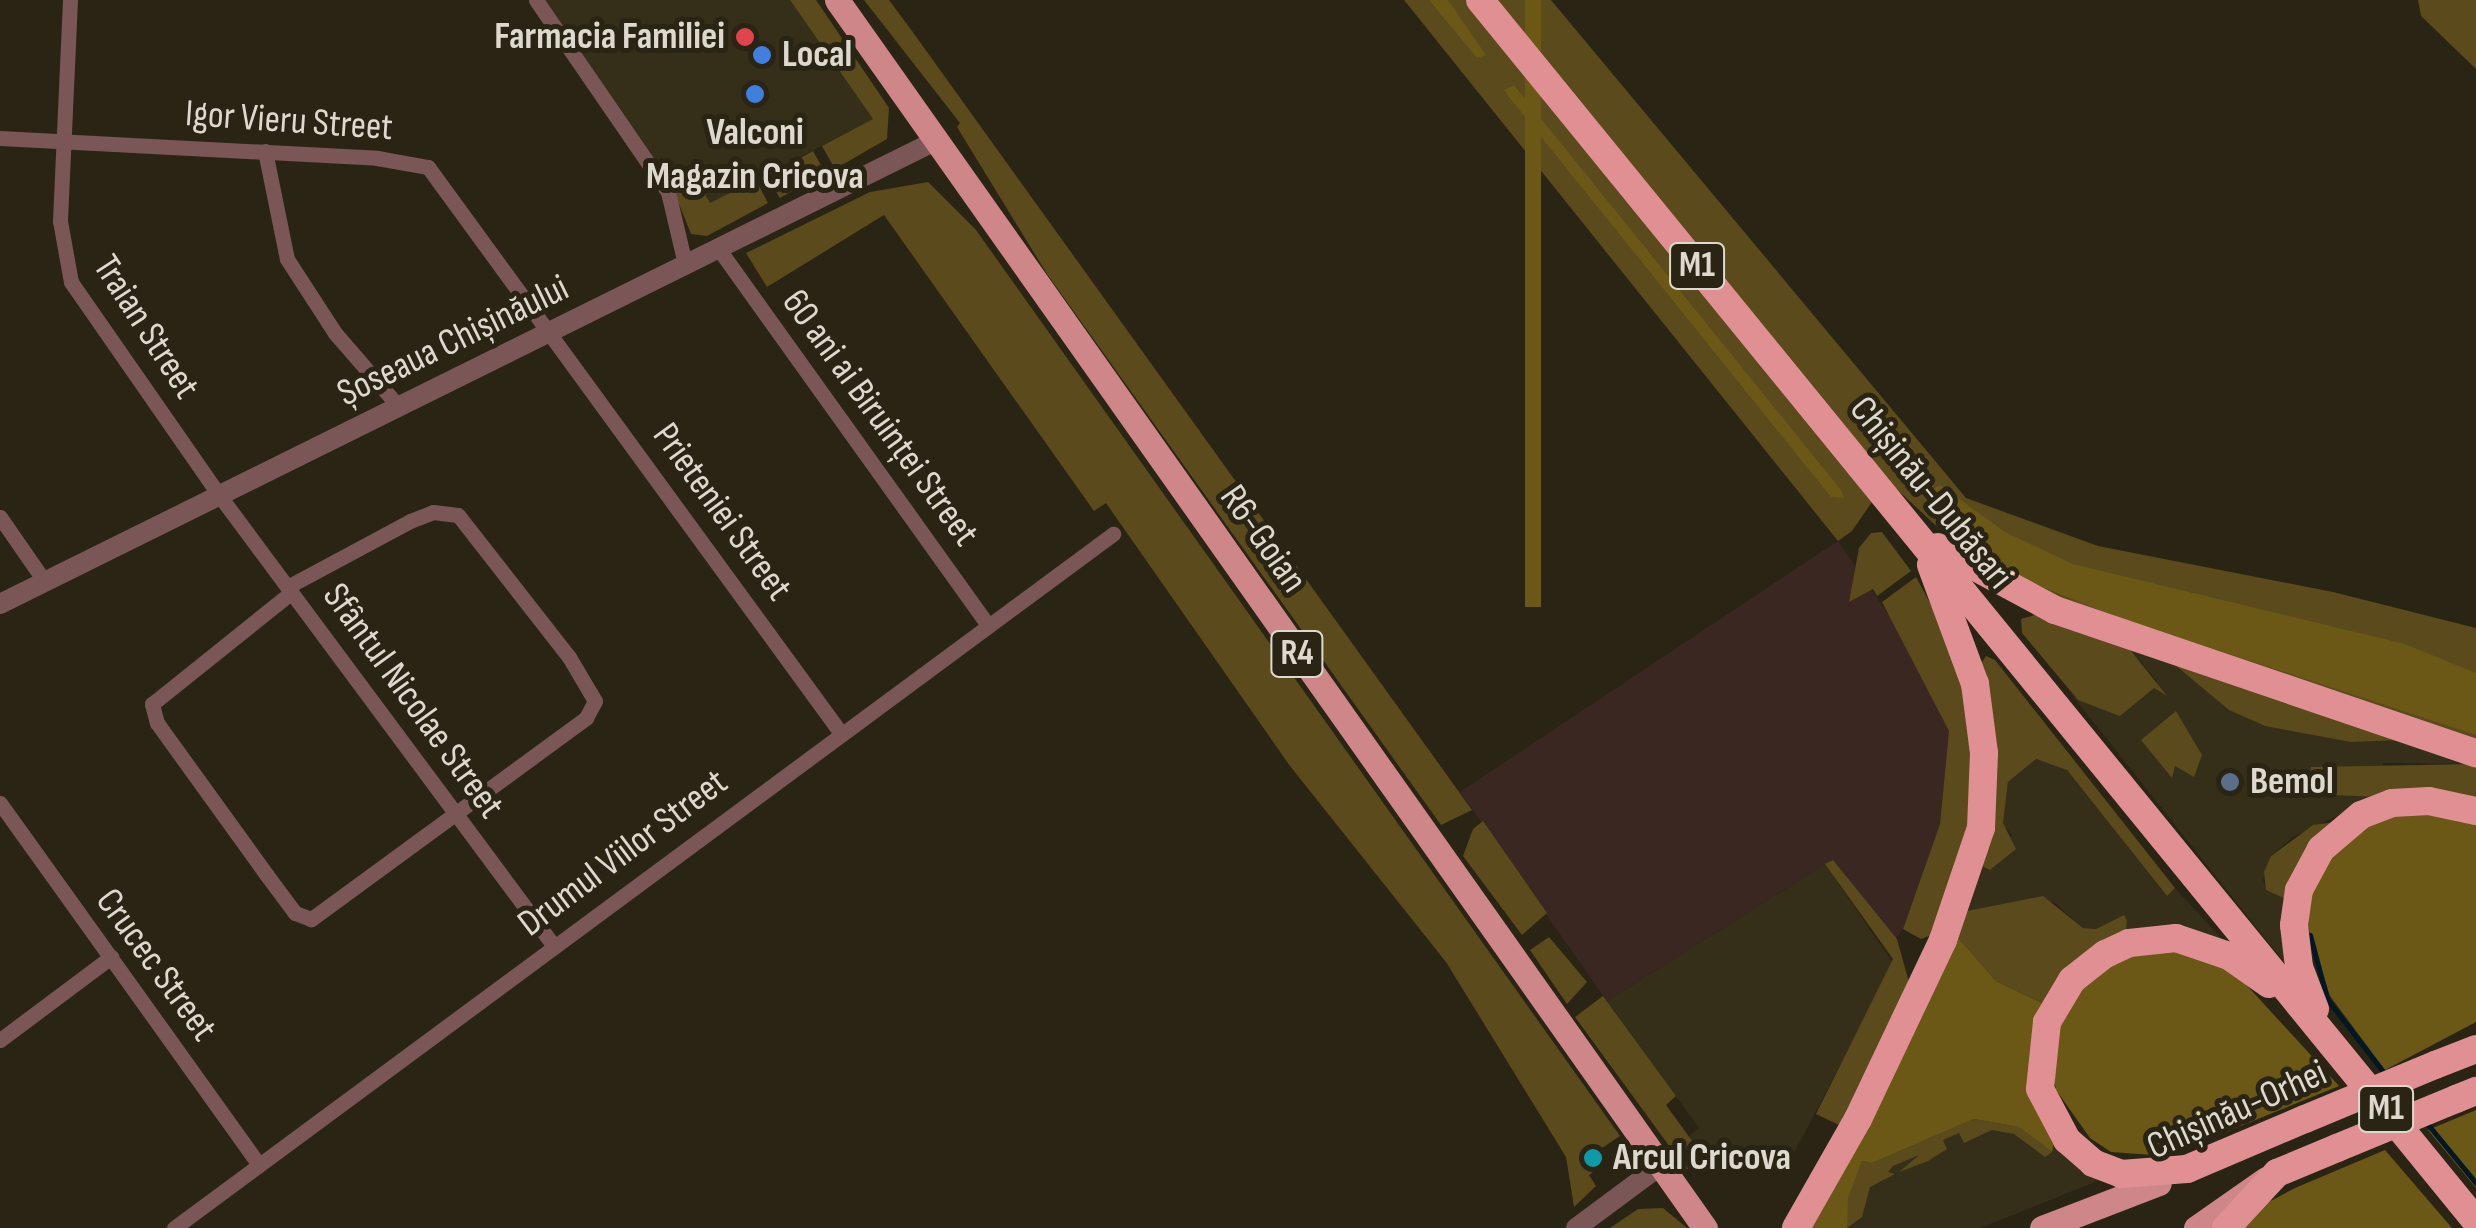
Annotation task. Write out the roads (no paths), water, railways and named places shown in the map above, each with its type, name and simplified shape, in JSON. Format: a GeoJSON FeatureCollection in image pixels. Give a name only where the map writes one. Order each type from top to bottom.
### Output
{"type":"FeatureCollection","features":[{"type":"Feature","properties":{"kind":"highway","name":"Chișinău-Dubăsari"},"geometry":{"type":"LineString","coordinates":[[1480,0],[2325,1034]]}},
{"type":"Feature","properties":{"kind":"highway"},"geometry":{"type":"LineString","coordinates":[[1915,532],[2000,586],[2055,610],[2476,753]]}},
{"type":"Feature","properties":{"kind":"highway"},"geometry":{"type":"LineString","coordinates":[[1796,1228],[1858,1119],[1944,940],[1981,828],[1984,753],[1975,684],[1915,532]]}},
{"type":"Feature","properties":{"kind":"highway"},"geometry":{"type":"LineString","coordinates":[[2325,1034],[2298,967],[2294,925],[2299,890],[2321,849],[2361,815],[2392,803],[2429,801],[2476,812]]}},
{"type":"Feature","properties":{"kind":"highway"},"geometry":{"type":"LineString","coordinates":[[2187,1169],[2141,1177],[2108,1171],[2080,1154],[2056,1127],[2040,1089],[2038,1062],[2058,998],[2104,954],[2129,943],[2176,938],[2229,956],[2300,1004]]}},
{"type":"Feature","properties":{"kind":"highway","name":"M1"},"geometry":{"type":"LineString","coordinates":[[2325,1034],[2476,1221]]}},
{"type":"Feature","properties":{"kind":"highway","name":"Chișinău-Orhei"},"geometry":{"type":"LineString","coordinates":[[2187,1169],[2476,1049]]}},
{"type":"Feature","properties":{"kind":"highway","name":"Chișinău-Orhei"},"geometry":{"type":"LineString","coordinates":[[2278,1173],[2466,1095]]}},
{"type":"Feature","properties":{"kind":"highway"},"geometry":{"type":"LineString","coordinates":[[2226,1228],[2278,1173]]}},
{"type":"Feature","properties":{"kind":"highway"},"geometry":{"type":"LineString","coordinates":[[2448,1185],[2467,1228]]}},
{"type":"Feature","properties":{"kind":"main road","name":"R6-Goian"},"geometry":{"type":"LineString","coordinates":[[837,0],[1658,1167],[1705,1224]]}},
{"type":"Feature","properties":{"kind":"main road","name":"Chișinău-Orhei"},"geometry":{"type":"LineString","coordinates":[[2091,1228],[2187,1169]]}},
{"type":"Feature","properties":{"kind":"main road","name":"Chișinău-Orhei"},"geometry":{"type":"LineString","coordinates":[[2196,1228],[2278,1173]]}},
{"type":"Feature","properties":{"kind":"main road"},"geometry":{"type":"LineString","coordinates":[[2042,1228],[2159,1184]]}},
{"type":"Feature","properties":{"kind":"street","name":"Traian Street"},"geometry":{"type":"LineString","coordinates":[[70,0],[60,221],[71,282],[219,496]]}},
{"type":"Feature","properties":{"kind":"street"},"geometry":{"type":"LineString","coordinates":[[536,0],[668,192],[686,264]]}},
{"type":"Feature","properties":{"kind":"street","name":"Igor Vieru Street"},"geometry":{"type":"LineString","coordinates":[[0,138],[265,151],[428,167],[552,331]]}},
{"type":"Feature","properties":{"kind":"street","name":"Șoseaua Chișinăului"},"geometry":{"type":"LineString","coordinates":[[0,604],[937,140]]}},
{"type":"Feature","properties":{"kind":"street"},"geometry":{"type":"LineString","coordinates":[[265,151],[286,259],[335,333],[399,407]]}},
{"type":"Feature","properties":{"kind":"street","name":"60 ani ai Biruinței Street"},"geometry":{"type":"LineString","coordinates":[[718,248],[988,625]]}},
{"type":"Feature","properties":{"kind":"street","name":"Prieteniei Street"},"geometry":{"type":"LineString","coordinates":[[552,331],[840,732]]}},
{"type":"Feature","properties":{"kind":"street","name":"Sfântul Nicolae Street"},"geometry":{"type":"LineString","coordinates":[[219,496],[554,946]]}},
{"type":"Feature","properties":{"kind":"street"},"geometry":{"type":"LineString","coordinates":[[451,512],[468,524],[569,657],[595,710],[455,814],[311,919],[295,913],[266,874],[157,722],[152,704],[290,589],[410,521],[451,512]]}},
{"type":"Feature","properties":{"kind":"street"},"geometry":{"type":"LineString","coordinates":[[0,517],[45,582]]}},
{"type":"Feature","properties":{"kind":"street","name":"Drumul Viilor Street"},"geometry":{"type":"LineString","coordinates":[[174,1228],[840,732],[1113,534]]}},
{"type":"Feature","properties":{"kind":"street","name":"Crucec Street"},"geometry":{"type":"LineString","coordinates":[[0,803],[259,1165]]}},
{"type":"Feature","properties":{"kind":"street"},"geometry":{"type":"LineString","coordinates":[[0,1040],[110,957]]}},
{"type":"Feature","properties":{"kind":"street"},"geometry":{"type":"LineString","coordinates":[[1576,1228],[1658,1167]]}},
{"type":"Feature","properties":{"kind":"waterway"},"geometry":{"type":"LineString","coordinates":[[2310,935],[2327,999],[2385,1074]]}},
{"type":"Feature","properties":{"kind":"waterway"},"geometry":{"type":"LineString","coordinates":[[2425,1121],[2476,1183]]}},
{"type":"Feature","properties":{"kind":"place","name":"Farmacia Familiei"},"geometry":{"type":"Point","coordinates":[745,37]}},
{"type":"Feature","properties":{"kind":"place","name":"Local"},"geometry":{"type":"Point","coordinates":[762,55]}},
{"type":"Feature","properties":{"kind":"place","name":"Valconi Magazin Cricova"},"geometry":{"type":"Point","coordinates":[755,94]}},
{"type":"Feature","properties":{"kind":"place","name":"Bemol"},"geometry":{"type":"Point","coordinates":[2230,782]}},
{"type":"Feature","properties":{"kind":"place","name":"Arcul Cricova"},"geometry":{"type":"Point","coordinates":[1593,1158]}}]}
